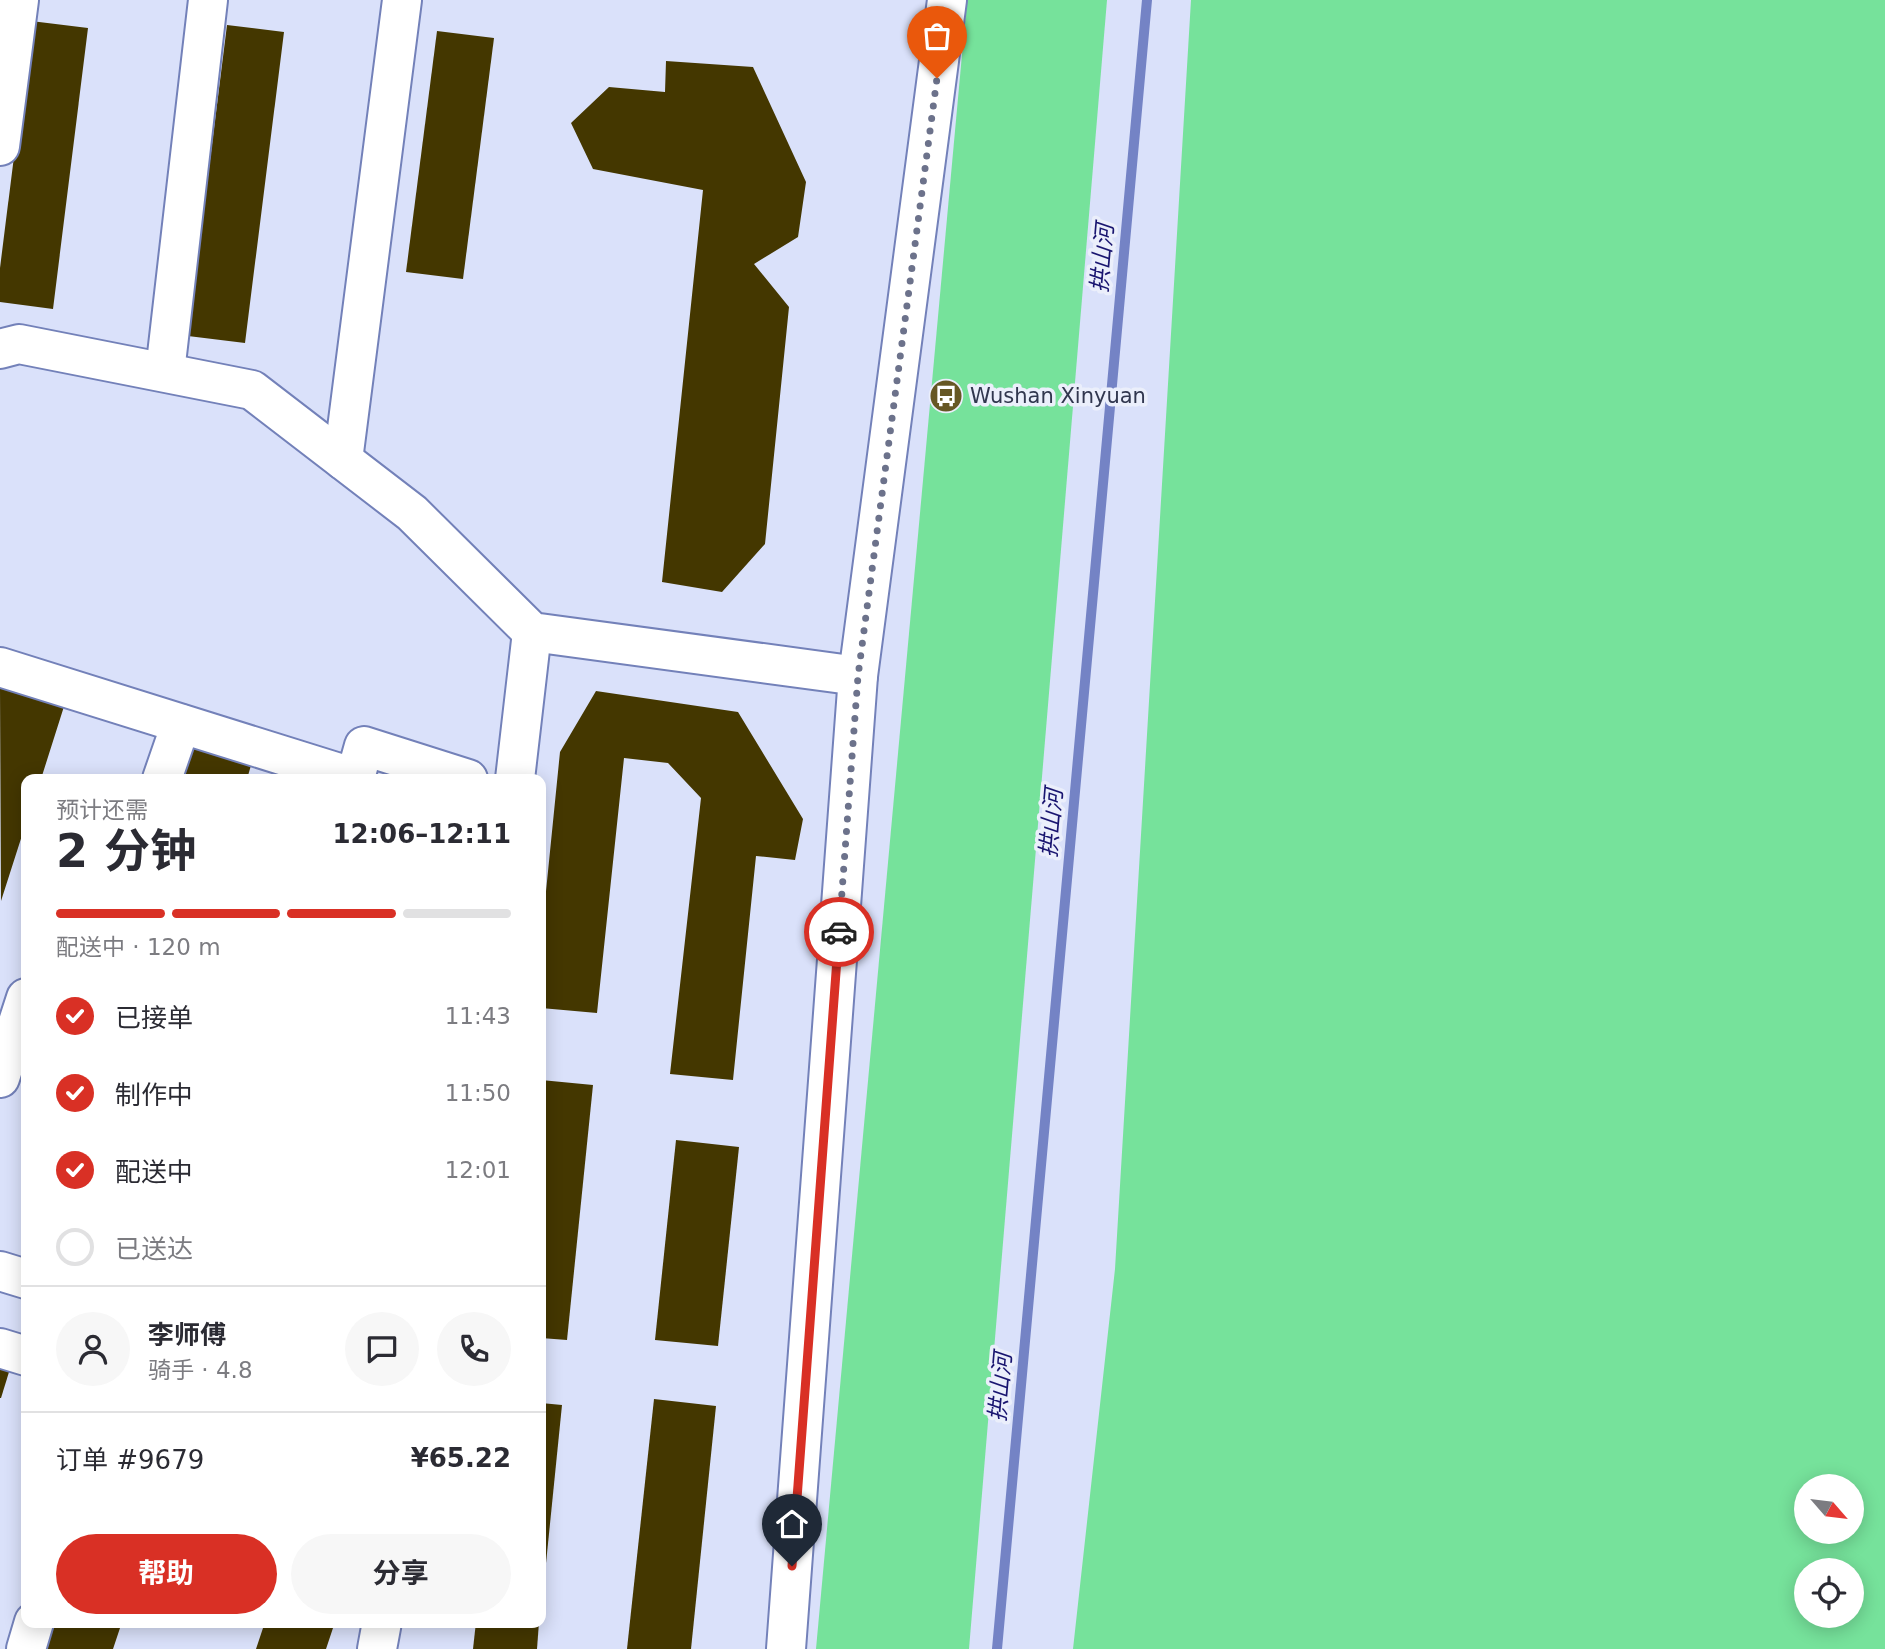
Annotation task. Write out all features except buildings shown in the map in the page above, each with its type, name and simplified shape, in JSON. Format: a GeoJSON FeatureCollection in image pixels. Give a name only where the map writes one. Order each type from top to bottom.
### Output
{"type":"FeatureCollection","features":[{"type":"Feature","properties":{"kind":"street"},"geometry":{"type":"LineString","coordinates":[[0,146],[19,0]]}},
{"type":"Feature","properties":{"kind":"street"},"geometry":{"type":"LineString","coordinates":[[165,372],[208,0]]}},
{"type":"Feature","properties":{"kind":"street"},"geometry":{"type":"LineString","coordinates":[[343,460],[402,0]]}},
{"type":"Feature","properties":{"kind":"street"},"geometry":{"type":"LineString","coordinates":[[786,1649],[858,676],[947,0]]}},
{"type":"Feature","properties":{"kind":"street"},"geometry":{"type":"LineString","coordinates":[[0,349],[19,344],[252,390],[412,513],[532,632],[858,676]]}},
{"type":"Feature","properties":{"kind":"street"},"geometry":{"type":"LineString","coordinates":[[516,774],[532,632]]}},
{"type":"Feature","properties":{"kind":"street"},"geometry":{"type":"LineString","coordinates":[[0,667],[339,774]]}},
{"type":"Feature","properties":{"kind":"street"},"geometry":{"type":"LineString","coordinates":[[164,774],[181,724]]}},
{"type":"Feature","properties":{"kind":"street"},"geometry":{"type":"LineString","coordinates":[[356,774],[364,746],[452,774]]}},
{"type":"Feature","properties":{"kind":"street"},"geometry":{"type":"LineString","coordinates":[[0,990],[21,997]]}},
{"type":"Feature","properties":{"kind":"street"},"geometry":{"type":"LineString","coordinates":[[0,1078],[21,1014]]}},
{"type":"Feature","properties":{"kind":"street"},"geometry":{"type":"LineString","coordinates":[[0,1271],[21,1277]]}},
{"type":"Feature","properties":{"kind":"street"},"geometry":{"type":"LineString","coordinates":[[0,1348],[21,1354]]}},
{"type":"Feature","properties":{"kind":"street"},"geometry":{"type":"LineString","coordinates":[[26,1649],[32,1628]]}},
{"type":"Feature","properties":{"kind":"street"},"geometry":{"type":"LineString","coordinates":[[377,1649],[381,1628]]}},
{"type":"Feature","properties":{"kind":"green space"},"geometry":{"type":"Polygon","coordinates":[[[967,0],[1107,0],[969,1649],[816,1649],[967,0]]]}},
{"type":"Feature","properties":{"kind":"green space"},"geometry":{"type":"Polygon","coordinates":[[[1191,0],[1885,0],[1885,1649],[1073,1649],[1115,1269],[1191,0]]]}},
{"type":"Feature","properties":{"kind":"waterway","name":"拱山河"},"geometry":{"type":"LineString","coordinates":[[997,1649],[1147,0]]}},
{"type":"Feature","properties":{"kind":"way so far"},"geometry":{"type":"LineString","coordinates":[[839,932],[858,676],[937,78]]}},
{"type":"Feature","properties":{"kind":"place","name":"Wushan Xinyuan"},"geometry":{"type":"Point","coordinates":[946,396]}},
{"type":"Feature","properties":{"kind":"route"},"geometry":{"type":"LineString","coordinates":[[792,1566],[839,932]]}}]}
